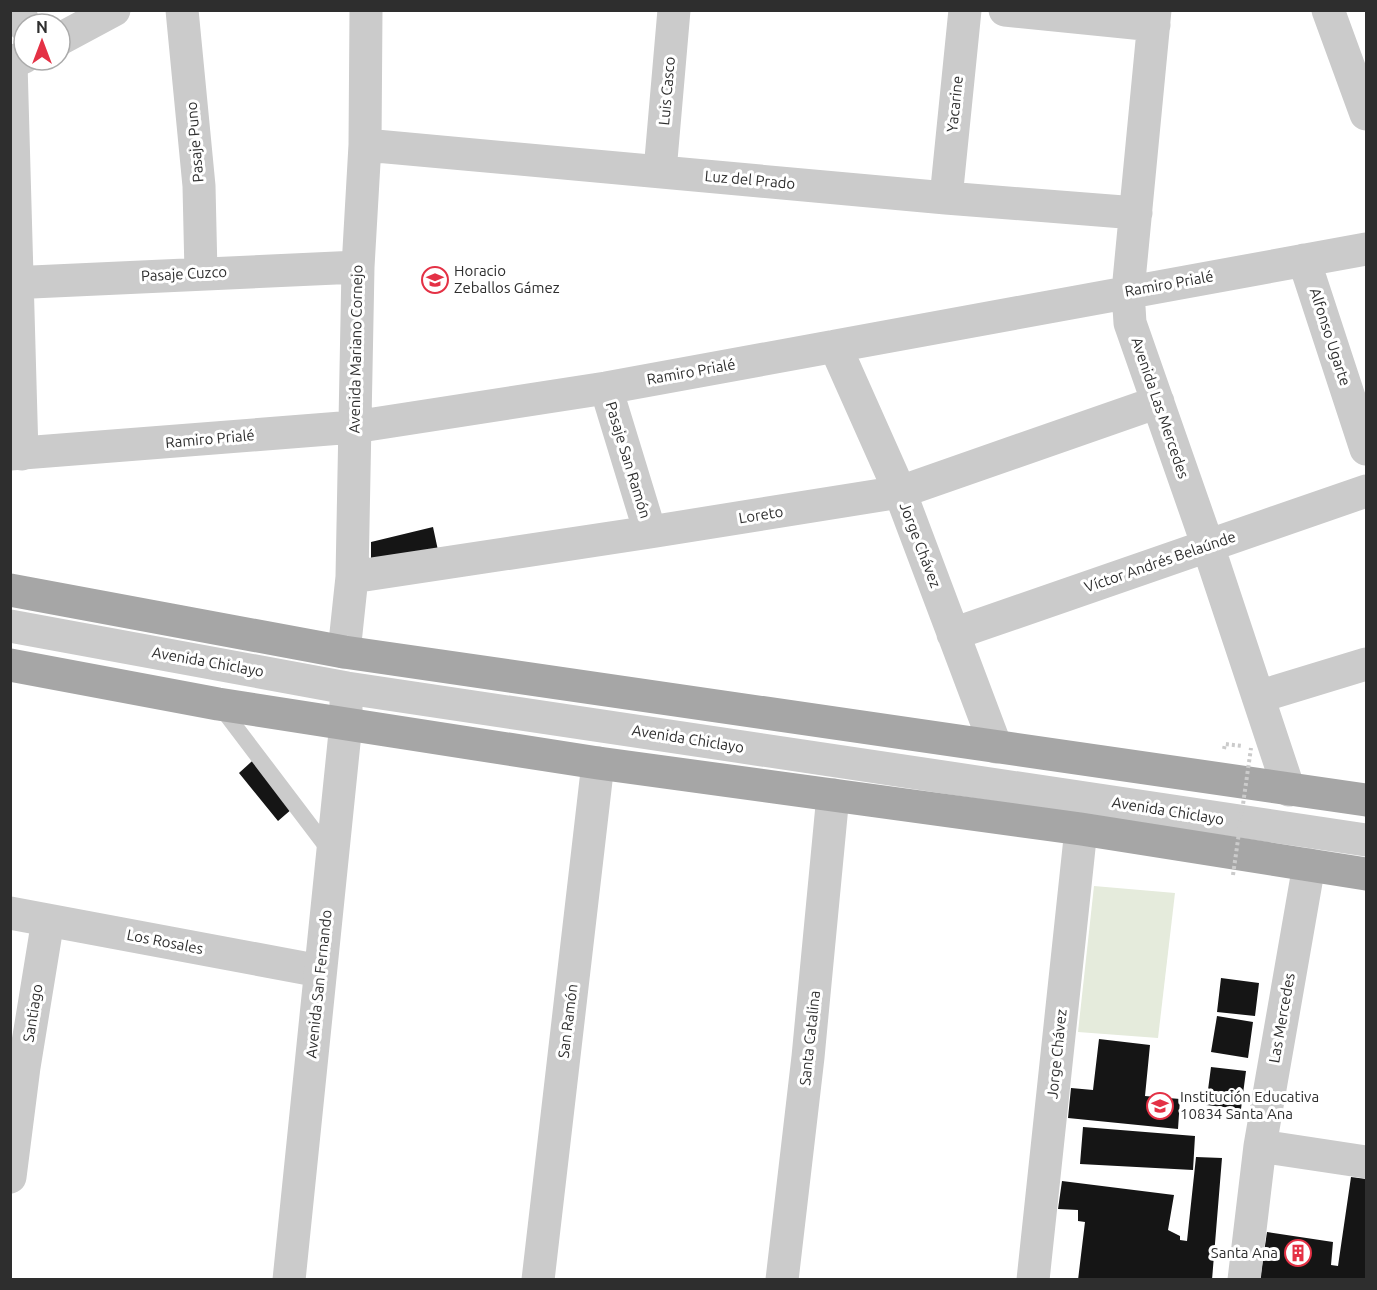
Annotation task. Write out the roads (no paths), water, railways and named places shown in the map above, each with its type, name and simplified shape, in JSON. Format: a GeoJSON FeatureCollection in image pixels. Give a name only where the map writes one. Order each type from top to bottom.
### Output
{"type":"FeatureCollection","features":[{"type":"Feature","properties":{"kind":"main road"},"geometry":{"type":"LineString","coordinates":[[10,590],[344,652],[1366,800]]}},
{"type":"Feature","properties":{"kind":"main road","name":"Avenida Chiclayo"},"geometry":{"type":"LineString","coordinates":[[10,665],[218,704],[598,763],[1081,829],[1366,874]]}},
{"type":"Feature","properties":{"kind":"street"},"geometry":{"type":"LineString","coordinates":[[72,33],[114,10]]}},
{"type":"Feature","properties":{"kind":"street","name":"Pasaje Puno"},"geometry":{"type":"LineString","coordinates":[[182,10],[199,186],[201,273]]}},
{"type":"Feature","properties":{"kind":"street","name":"Avenida Mariano Cornejo"},"geometry":{"type":"LineString","coordinates":[[346,688],[344,652],[352,577],[366,10]]}},
{"type":"Feature","properties":{"kind":"street","name":"Luis Casco"},"geometry":{"type":"LineString","coordinates":[[660,171],[674,10]]}},
{"type":"Feature","properties":{"kind":"street","name":"Yacarine"},"geometry":{"type":"LineString","coordinates":[[946,198],[964,10]]}},
{"type":"Feature","properties":{"kind":"street"},"geometry":{"type":"LineString","coordinates":[[1005,10],[1154,18]]}},
{"type":"Feature","properties":{"kind":"street"},"geometry":{"type":"LineString","coordinates":[[1328,10],[1366,114]]}},
{"type":"Feature","properties":{"kind":"street","name":"Avenida Las Mercedes"},"geometry":{"type":"LineString","coordinates":[[1154,18],[1128,291],[1130,324],[1208,546],[1289,790]]}},
{"type":"Feature","properties":{"kind":"street"},"geometry":{"type":"LineString","coordinates":[[11,63],[16,454]]}},
{"type":"Feature","properties":{"kind":"street","name":"Luz del Prado"},"geometry":{"type":"LineString","coordinates":[[364,145],[1136,213]]}},
{"type":"Feature","properties":{"kind":"street","name":"Ramiro Prialé"},"geometry":{"type":"LineString","coordinates":[[16,454],[354,427],[606,388],[1366,249]]}},
{"type":"Feature","properties":{"kind":"street","name":"Alfonso Ugarte"},"geometry":{"type":"LineString","coordinates":[[1304,260],[1366,449]]}},
{"type":"Feature","properties":{"kind":"street","name":"Pasaje Cuzco"},"geometry":{"type":"LineString","coordinates":[[14,283],[358,267]]}},
{"type":"Feature","properties":{"kind":"street","name":"Jorge Chávez"},"geometry":{"type":"LineString","coordinates":[[835,346],[900,492],[996,747]]}},
{"type":"Feature","properties":{"kind":"street","name":"Pasaje San Ramón"},"geometry":{"type":"LineString","coordinates":[[606,388],[650,532]]}},
{"type":"Feature","properties":{"kind":"street","name":"Loreto"},"geometry":{"type":"LineString","coordinates":[[352,577],[900,492],[1158,402]]}},
{"type":"Feature","properties":{"kind":"street","name":"Víctor Andrés Belaúnde"},"geometry":{"type":"LineString","coordinates":[[953,634],[1366,491]]}},
{"type":"Feature","properties":{"kind":"street","name":"Avenida Chiclayo"},"geometry":{"type":"LineString","coordinates":[[10,626],[346,688],[1366,840]]}},
{"type":"Feature","properties":{"kind":"street"},"geometry":{"type":"LineString","coordinates":[[1258,697],[1366,664]]}},
{"type":"Feature","properties":{"kind":"street","name":"Avenida San Fernando"},"geometry":{"type":"LineString","coordinates":[[289,1280],[346,723],[346,688]]}},
{"type":"Feature","properties":{"kind":"street","name":"San Ramón"},"geometry":{"type":"LineString","coordinates":[[538,1280],[598,763]]}},
{"type":"Feature","properties":{"kind":"street","name":"Santa Catalina"},"geometry":{"type":"LineString","coordinates":[[782,1280],[808,1057],[833,795]]}},
{"type":"Feature","properties":{"kind":"street","name":"Jorge Chávez"},"geometry":{"type":"LineString","coordinates":[[1033,1280],[1081,829]]}},
{"type":"Feature","properties":{"kind":"street","name":"Las Mercedes"},"geometry":{"type":"LineString","coordinates":[[1244,1280],[1260,1146],[1309,865]]}},
{"type":"Feature","properties":{"kind":"street","name":"Los Rosales"},"geometry":{"type":"LineString","coordinates":[[10,913],[320,971]]}},
{"type":"Feature","properties":{"kind":"street","name":"Santiago"},"geometry":{"type":"LineString","coordinates":[[10,1177],[24,1067],[48,920]]}},
{"type":"Feature","properties":{"kind":"street"},"geometry":{"type":"LineString","coordinates":[[1260,1146],[1366,1162]]}},
{"type":"Feature","properties":{"kind":"lane"},"geometry":{"type":"LineString","coordinates":[[218,704],[332,855]]}},
{"type":"Feature","properties":{"kind":"place","name":"Horacio Zeballos Gámez"},"geometry":{"type":"Point","coordinates":[435,280]}},
{"type":"Feature","properties":{"kind":"place","name":"Institución Educativa 10834 Santa Ana"},"geometry":{"type":"Point","coordinates":[1160,1106]}},
{"type":"Feature","properties":{"kind":"place","name":"Santa Ana"},"geometry":{"type":"Point","coordinates":[1298,1253]}}]}
